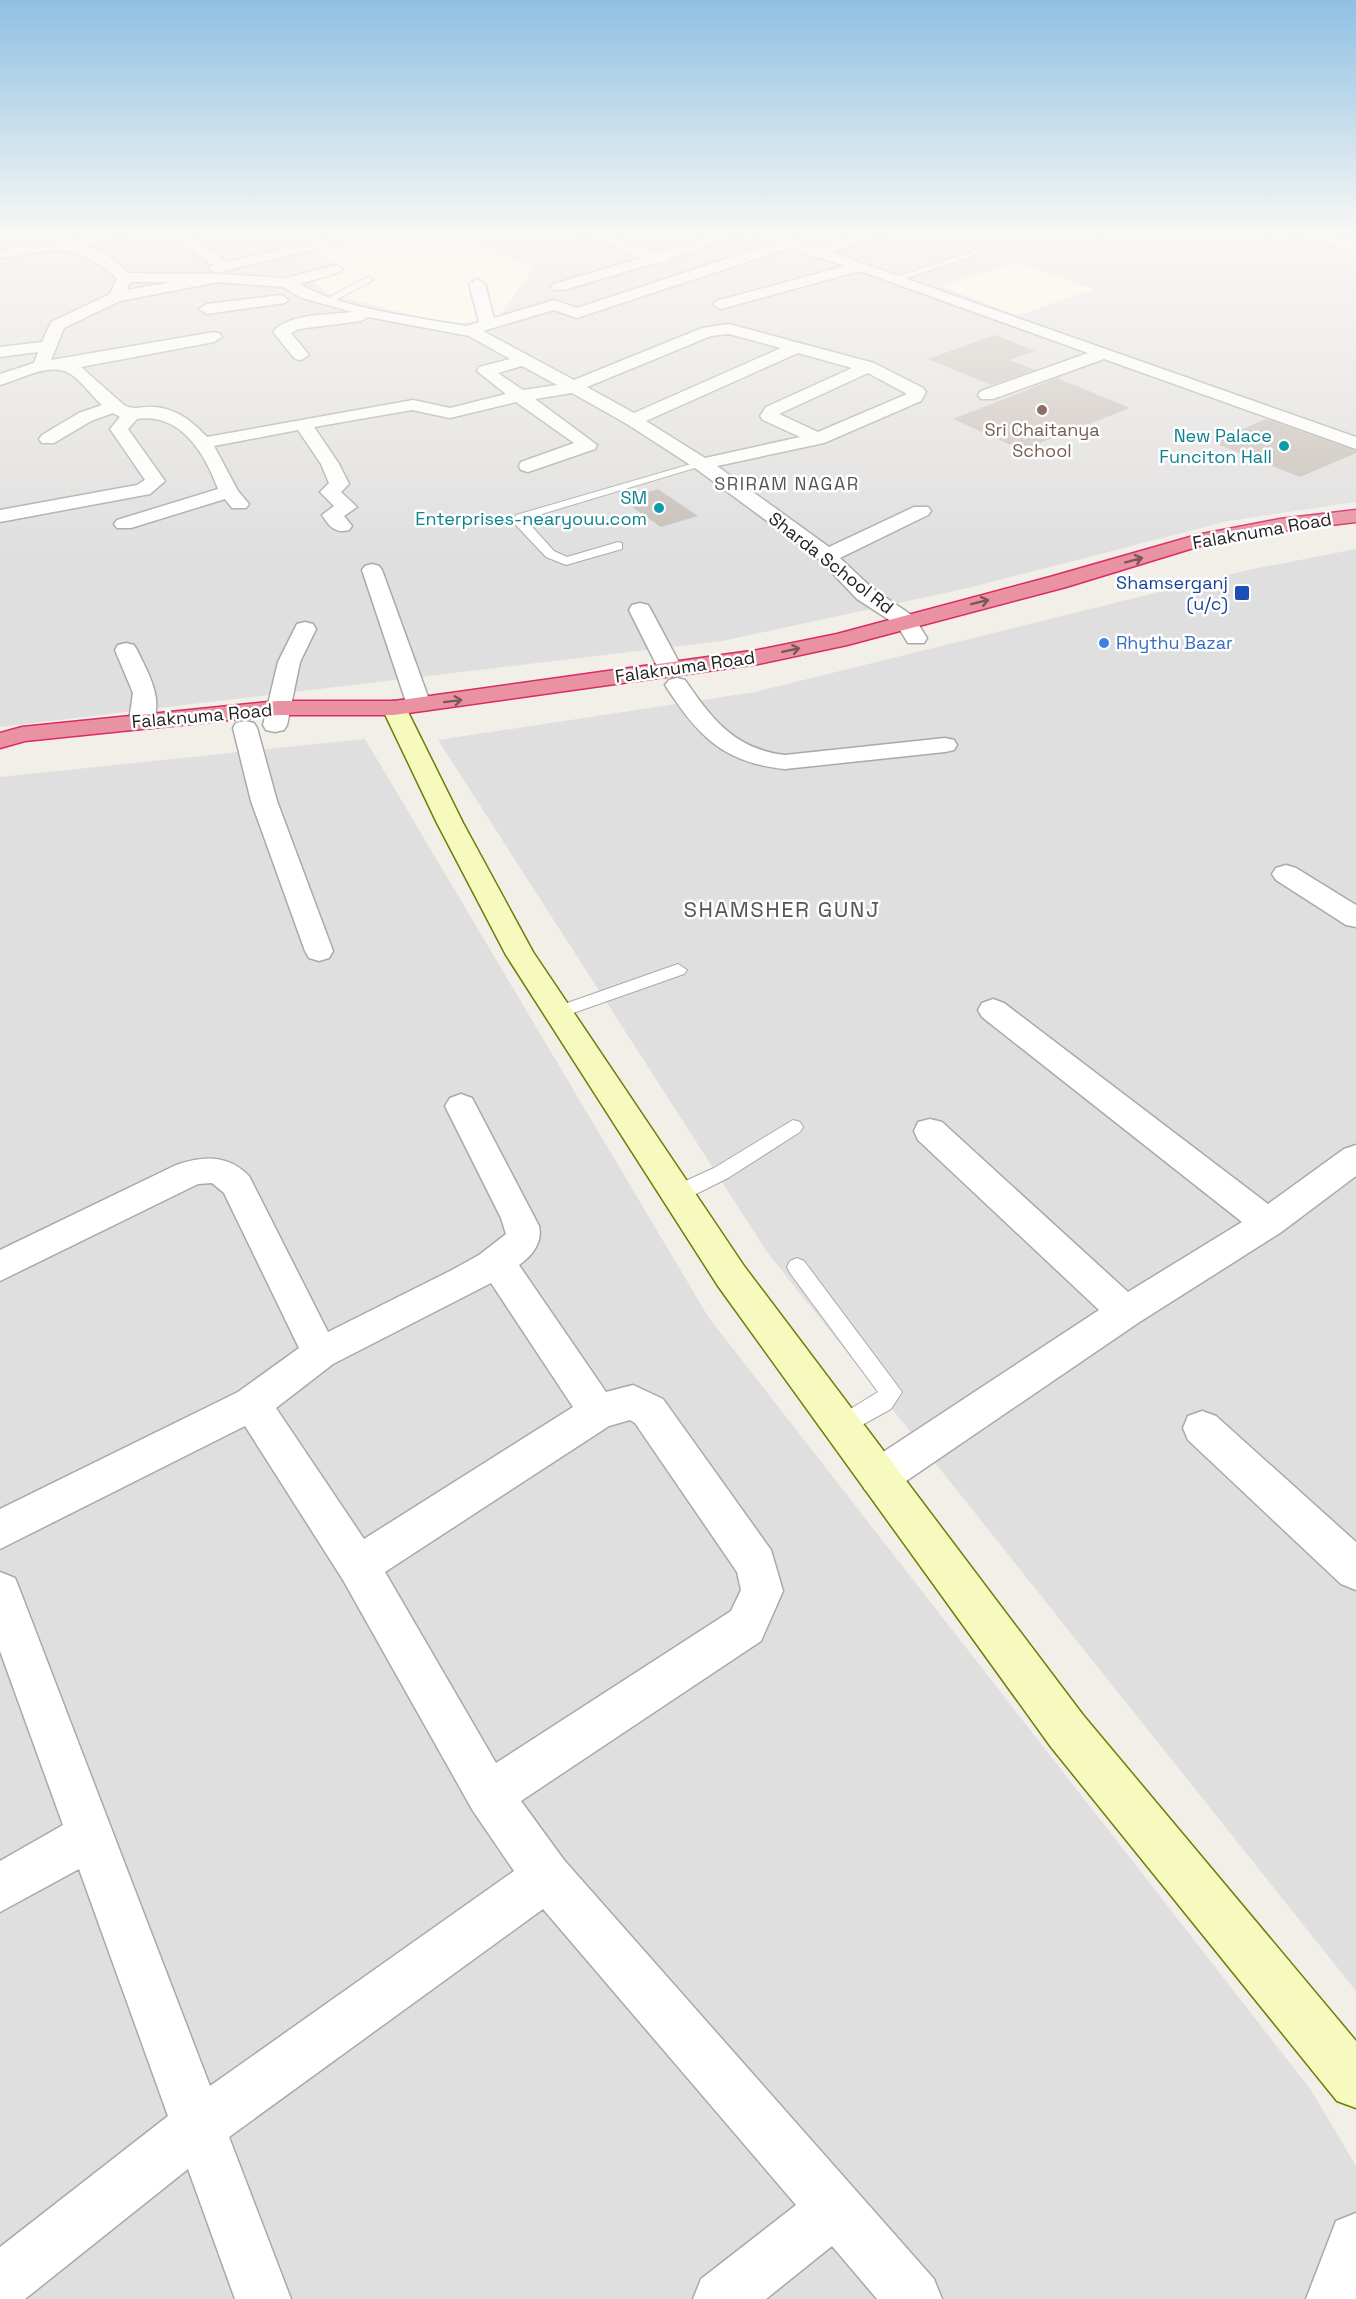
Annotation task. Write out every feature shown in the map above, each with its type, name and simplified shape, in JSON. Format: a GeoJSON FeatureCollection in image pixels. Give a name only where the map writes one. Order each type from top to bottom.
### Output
{"type":"FeatureCollection","features":[{"type":"Feature","properties":{"kind":"highway","name":"Falaknuma Road"},"geometry":{"type":"LineString","coordinates":[[0,742],[22,734],[141,721],[405,712],[674,677],[801,666],[1058,582],[1197,541],[1280,525],[1356,516]]}},
{"type":"Feature","properties":{"kind":"highway","name":"Falaknuma Road"},"geometry":{"type":"LineString","coordinates":[[1245,552],[1293,541],[1356,533]]}},
{"type":"Feature","properties":{"kind":"highway","name":"Falaknuma Road"},"geometry":{"type":"LineString","coordinates":[[911,630],[1055,604]]}},
{"type":"Feature","properties":{"kind":"highway","name":"Falaknuma Road"},"geometry":{"type":"LineString","coordinates":[[0,742],[27,748],[245,728],[276,717]]}},
{"type":"Feature","properties":{"kind":"main road"},"geometry":{"type":"LineString","coordinates":[[405,712],[450,822],[520,955],[731,1276],[1068,1731],[1356,2082]]}},
{"type":"Feature","properties":{"kind":"street"},"geometry":{"type":"LineString","coordinates":[[49,366],[52,341]]}},
{"type":"Feature","properties":{"kind":"street"},"geometry":{"type":"LineString","coordinates":[[0,380],[49,366],[166,341]]}},
{"type":"Feature","properties":{"kind":"street"},"geometry":{"type":"LineString","coordinates":[[289,341],[301,355]]}},
{"type":"Feature","properties":{"kind":"street","name":"Sharda School Rd"},"geometry":{"type":"LineString","coordinates":[[488,341],[633,420],[702,464],[827,556],[865,594],[911,630]]}},
{"type":"Feature","properties":{"kind":"street"},"geometry":{"type":"LineString","coordinates":[[204,443],[413,405],[435,412],[450,413],[519,396],[571,388],[683,341]]}},
{"type":"Feature","properties":{"kind":"street"},"geometry":{"type":"LineString","coordinates":[[702,464],[818,439],[915,397],[917,392],[868,368],[776,341]]}},
{"type":"Feature","properties":{"kind":"street"},"geometry":{"type":"LineString","coordinates":[[1071,341],[1356,443]]}},
{"type":"Feature","properties":{"kind":"street"},"geometry":{"type":"LineString","coordinates":[[0,352],[50,346]]}},
{"type":"Feature","properties":{"kind":"street"},"geometry":{"type":"LineString","coordinates":[[479,352],[500,347]]}},
{"type":"Feature","properties":{"kind":"street"},"geometry":{"type":"LineString","coordinates":[[633,420],[798,347]]}},
{"type":"Feature","properties":{"kind":"street"},"geometry":{"type":"LineString","coordinates":[[987,395],[1104,353]]}},
{"type":"Feature","properties":{"kind":"street"},"geometry":{"type":"LineString","coordinates":[[524,360],[485,371],[595,450],[548,457],[546,461],[528,466]]}},
{"type":"Feature","properties":{"kind":"street"},"geometry":{"type":"LineString","coordinates":[[49,366],[69,367],[122,412]]}},
{"type":"Feature","properties":{"kind":"street"},"geometry":{"type":"LineString","coordinates":[[818,439],[769,416],[772,411],[868,368]]}},
{"type":"Feature","properties":{"kind":"street"},"geometry":{"type":"LineString","coordinates":[[0,516],[143,490],[151,486],[155,481],[119,429],[122,412]]}},
{"type":"Feature","properties":{"kind":"street"},"geometry":{"type":"LineString","coordinates":[[48,439],[85,417],[122,412],[153,412],[176,419],[204,443],[222,470],[234,498],[124,524]]}},
{"type":"Feature","properties":{"kind":"street"},"geometry":{"type":"LineString","coordinates":[[303,424],[330,464],[339,484],[330,492],[347,507],[332,515],[342,526]]}},
{"type":"Feature","properties":{"kind":"street"},"geometry":{"type":"LineString","coordinates":[[827,556],[921,511]]}},
{"type":"Feature","properties":{"kind":"street"},"geometry":{"type":"LineString","coordinates":[[372,570],[405,712]]}},
{"type":"Feature","properties":{"kind":"street"},"geometry":{"type":"LineString","coordinates":[[640,610],[674,677],[704,724],[727,741],[773,761],[945,745]]}},
{"type":"Feature","properties":{"kind":"street"},"geometry":{"type":"LineString","coordinates":[[276,717],[289,662],[304,629]]}},
{"type":"Feature","properties":{"kind":"street"},"geometry":{"type":"LineString","coordinates":[[126,650],[145,693],[141,721]]}},
{"type":"Feature","properties":{"kind":"street"},"geometry":{"type":"LineString","coordinates":[[245,728],[264,801],[319,951]]}},
{"type":"Feature","properties":{"kind":"street"},"geometry":{"type":"LineString","coordinates":[[1286,874],[1356,918]]}},
{"type":"Feature","properties":{"kind":"street"},"geometry":{"type":"LineString","coordinates":[[993,1010],[1268,1223]]}},
{"type":"Feature","properties":{"kind":"street"},"geometry":{"type":"LineString","coordinates":[[0,1530],[252,1404],[320,1353],[497,1262],[516,1249],[522,1241],[524,1232],[461,1106]]}},
{"type":"Feature","properties":{"kind":"street"},"geometry":{"type":"LineString","coordinates":[[930,1131],[1125,1312]]}},
{"type":"Feature","properties":{"kind":"street"},"geometry":{"type":"LineString","coordinates":[[879,1477],[1125,1312],[1268,1223],[1356,1158]]}},
{"type":"Feature","properties":{"kind":"street"},"geometry":{"type":"LineString","coordinates":[[4,1255],[188,1174],[204,1169],[217,1169],[229,1175],[237,1185],[320,1353]]}},
{"type":"Feature","properties":{"kind":"street"},"geometry":{"type":"LineString","coordinates":[[497,1262],[598,1412]]}},
{"type":"Feature","properties":{"kind":"street"},"geometry":{"type":"LineString","coordinates":[[358,1566],[598,1412],[633,1402],[649,1411],[756,1564],[762,1591],[746,1626],[489,1795]]}},
{"type":"Feature","properties":{"kind":"street"},"geometry":{"type":"LineString","coordinates":[[252,1404],[358,1566],[489,1795],[546,1877],[914,2299]]}},
{"type":"Feature","properties":{"kind":"street"},"geometry":{"type":"LineString","coordinates":[[1202,1428],[1356,1570]]}},
{"type":"Feature","properties":{"kind":"street"},"geometry":{"type":"LineString","coordinates":[[0,1593],[263,2299]]}},
{"type":"Feature","properties":{"kind":"street"},"geometry":{"type":"LineString","coordinates":[[0,1888],[90,1836]]}},
{"type":"Feature","properties":{"kind":"street"},"geometry":{"type":"LineString","coordinates":[[0,2283],[198,2127],[546,1877]]}},
{"type":"Feature","properties":{"kind":"street"},"geometry":{"type":"LineString","coordinates":[[721,2299],[836,2208]]}},
{"type":"Feature","properties":{"kind":"street"},"geometry":{"type":"LineString","coordinates":[[1334,2299],[1356,2241]]}},
{"type":"Feature","properties":{"kind":"lane"},"geometry":{"type":"LineString","coordinates":[[618,546],[566,561],[550,554],[519,522],[520,517],[702,464]]}},
{"type":"Feature","properties":{"kind":"lane"},"geometry":{"type":"LineString","coordinates":[[559,1012],[678,970]]}},
{"type":"Feature","properties":{"kind":"lane"},"geometry":{"type":"LineString","coordinates":[[677,1194],[721,1173],[793,1127]]}},
{"type":"Feature","properties":{"kind":"lane"},"geometry":{"type":"LineString","coordinates":[[797,1267],[891,1392],[883,1402],[842,1426]]}},
{"type":"Feature","properties":{"kind":"shaded area"},"geometry":{"type":"Polygon","coordinates":[[[0,341],[1356,341],[1356,502],[1228,521],[968,588],[722,641],[0,727],[0,341]]]}},
{"type":"Feature","properties":{"kind":"shaded area"},"geometry":{"type":"Polygon","coordinates":[[[1356,549],[1356,1991],[767,1252],[438,740],[755,692],[1248,570],[1356,549]]]}},
{"type":"Feature","properties":{"kind":"shaded area"},"geometry":{"type":"Polygon","coordinates":[[[365,739],[709,1318],[1311,2090],[1356,2166],[1356,2299],[0,2299],[0,777],[365,739]]]}},
{"type":"Feature","properties":{"kind":"building"},"geometry":{"type":"Polygon","coordinates":[[[977,341],[1011,341],[1035,351],[1010,360],[1035,370],[991,385],[928,359],[977,341]]]}},
{"type":"Feature","properties":{"kind":"building"},"geometry":{"type":"Polygon","coordinates":[[[1057,378],[1130,408],[1022,450],[953,419],[1057,378]]]}},
{"type":"Feature","properties":{"kind":"building","name":"New Palace Funciton Hall"},"geometry":{"type":"Polygon","coordinates":[[[1266,419],[1356,451],[1356,453],[1300,477],[1212,442],[1266,419]]]}},
{"type":"Feature","properties":{"kind":"building","name":"SM Enterprises-nearyouu.com"},"geometry":{"type":"Polygon","coordinates":[[[658,489],[698,516],[661,527],[622,500],[658,489]]]}},
{"type":"Feature","properties":{"kind":"place","name":"Sri Chaitanya School"},"geometry":{"type":"Point","coordinates":[1042,410]}},
{"type":"Feature","properties":{"kind":"place","name":"New Palace Funciton Hall"},"geometry":{"type":"Point","coordinates":[1284,446]}},
{"type":"Feature","properties":{"kind":"place","name":"SM Enterprises-nearyouu.com"},"geometry":{"type":"Point","coordinates":[659,508]}},
{"type":"Feature","properties":{"kind":"place","name":"Shamserganj (u/c)"},"geometry":{"type":"Point","coordinates":[1242,593]}},
{"type":"Feature","properties":{"kind":"place","name":"Rhythu Bazar"},"geometry":{"type":"Point","coordinates":[1104,643]}},
{"type":"Feature","properties":{"kind":"district","name":"SRIRAM NAGAR"},"geometry":{"type":"Point","coordinates":[787,484]}},
{"type":"Feature","properties":{"kind":"district","name":"SHAMSHER GUNJ"},"geometry":{"type":"Point","coordinates":[782,909]}}]}
